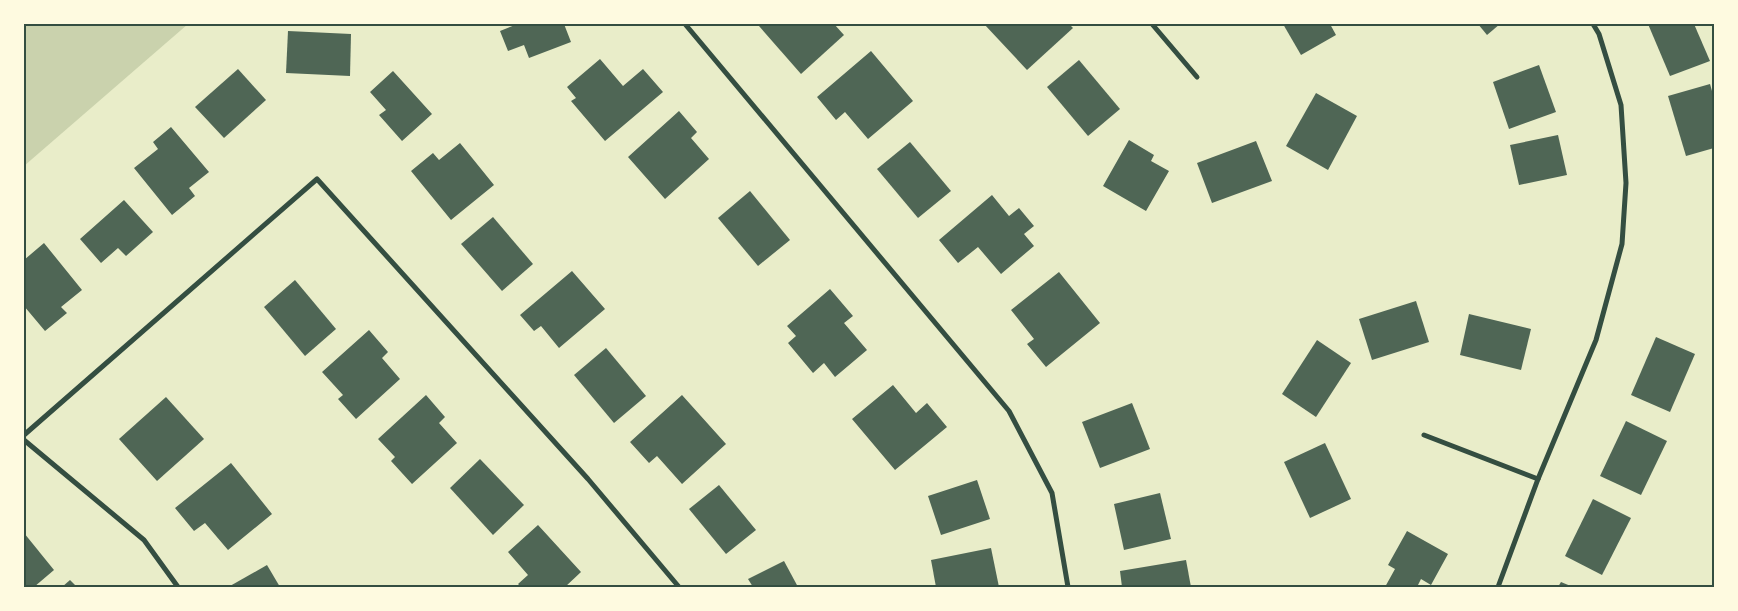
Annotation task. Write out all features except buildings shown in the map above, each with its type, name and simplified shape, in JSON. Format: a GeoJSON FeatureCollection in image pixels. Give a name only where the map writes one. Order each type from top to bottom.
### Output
{"type":"FeatureCollection","features":[{"type":"Feature","properties":{"kind":"street"},"geometry":{"type":"LineString","coordinates":[[685,24],[1009,411],[1052,493],[1068,587]]}},
{"type":"Feature","properties":{"kind":"street"},"geometry":{"type":"LineString","coordinates":[[1152,24],[1197,77]]}},
{"type":"Feature","properties":{"kind":"street"},"geometry":{"type":"LineString","coordinates":[[1498,587],[1538,479],[1596,340],[1622,244],[1626,182],[1621,105],[1599,34],[1593,24]]}},
{"type":"Feature","properties":{"kind":"street"},"geometry":{"type":"LineString","coordinates":[[24,435],[317,179],[588,479],[679,587]]}},
{"type":"Feature","properties":{"kind":"street"},"geometry":{"type":"LineString","coordinates":[[1424,435],[1538,479]]}},
{"type":"Feature","properties":{"kind":"street"},"geometry":{"type":"LineString","coordinates":[[24,440],[144,540],[178,587]]}},
{"type":"Feature","properties":{"kind":"green space"},"geometry":{"type":"Polygon","coordinates":[[[24,24],[188,24],[24,166],[24,24]]]}}]}
